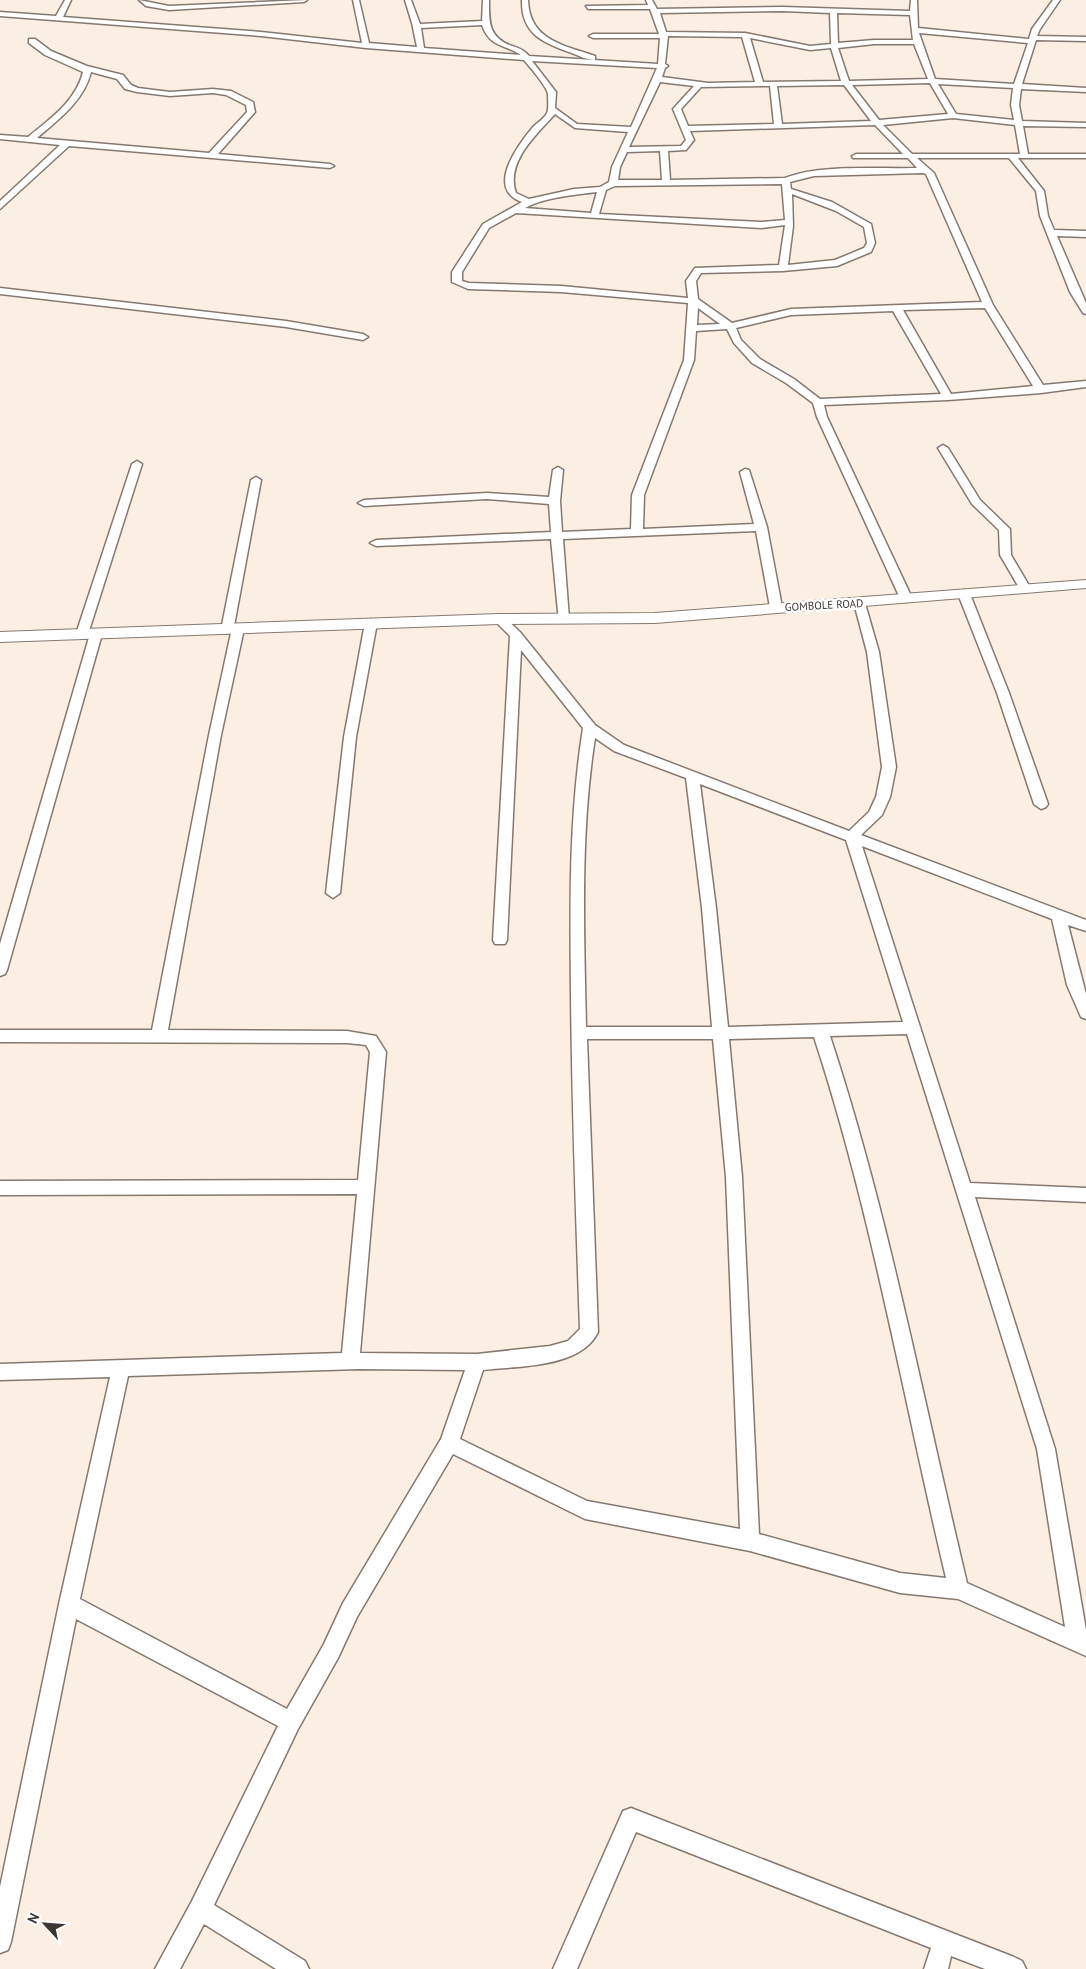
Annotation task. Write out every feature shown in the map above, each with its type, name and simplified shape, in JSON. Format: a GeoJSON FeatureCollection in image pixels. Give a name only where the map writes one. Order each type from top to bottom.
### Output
{"type":"FeatureCollection","features":[{"type":"Feature","properties":{"kind":"street"},"geometry":{"type":"LineString","coordinates":[[58,20],[68,0]]}},
{"type":"Feature","properties":{"kind":"street"},"geometry":{"type":"LineString","coordinates":[[142,0],[148,5],[169,8],[304,0]]}},
{"type":"Feature","properties":{"kind":"street"},"geometry":{"type":"LineString","coordinates":[[356,0],[366,46]]}},
{"type":"Feature","properties":{"kind":"street"},"geometry":{"type":"LineString","coordinates":[[408,0],[417,26],[421,50]]}},
{"type":"Feature","properties":{"kind":"street"},"geometry":{"type":"LineString","coordinates":[[486,0],[485,23],[489,35],[503,45],[522,52],[552,92],[551,114],[537,126],[509,172],[509,189],[513,195],[529,202]]}},
{"type":"Feature","properties":{"kind":"street"},"geometry":{"type":"LineString","coordinates":[[526,0],[524,10],[528,23],[542,40],[606,64]]}},
{"type":"Feature","properties":{"kind":"street"},"geometry":{"type":"LineString","coordinates":[[704,0],[710,10]]}},
{"type":"Feature","properties":{"kind":"street"},"geometry":{"type":"LineString","coordinates":[[780,0],[783,9]]}},
{"type":"Feature","properties":{"kind":"street"},"geometry":{"type":"LineString","coordinates":[[850,0],[854,12]]}},
{"type":"Feature","properties":{"kind":"street"},"geometry":{"type":"LineString","coordinates":[[914,0],[912,13],[917,42],[931,80],[953,116]]}},
{"type":"Feature","properties":{"kind":"street"},"geometry":{"type":"LineString","coordinates":[[1024,155],[1015,105],[1017,86],[1036,29],[1057,0]]}},
{"type":"Feature","properties":{"kind":"street"},"geometry":{"type":"LineString","coordinates":[[613,183],[616,167],[664,66],[665,35],[653,6]]}},
{"type":"Feature","properties":{"kind":"street"},"geometry":{"type":"LineString","coordinates":[[588,7],[653,6],[710,10],[783,9],[912,13]]}},
{"type":"Feature","properties":{"kind":"street"},"geometry":{"type":"LineString","coordinates":[[833,11],[833,48],[836,63],[846,83],[877,123],[924,170]]}},
{"type":"Feature","properties":{"kind":"street"},"geometry":{"type":"LineString","coordinates":[[0,14],[58,20],[261,34],[366,46],[606,64],[664,66]]}},
{"type":"Feature","properties":{"kind":"street"},"geometry":{"type":"LineString","coordinates":[[417,26],[485,23]]}},
{"type":"Feature","properties":{"kind":"street"},"geometry":{"type":"LineString","coordinates":[[915,30],[1033,40],[1086,39]]}},
{"type":"Feature","properties":{"kind":"street"},"geometry":{"type":"LineString","coordinates":[[745,35],[759,83]]}},
{"type":"Feature","properties":{"kind":"street"},"geometry":{"type":"LineString","coordinates":[[593,36],[745,35],[810,48],[833,48],[874,42],[917,42]]}},
{"type":"Feature","properties":{"kind":"street"},"geometry":{"type":"LineString","coordinates":[[32,41],[48,53],[84,68],[120,77],[128,87],[137,90],[170,94],[213,91],[228,94],[250,104],[251,112],[211,156]]}},
{"type":"Feature","properties":{"kind":"street"},"geometry":{"type":"LineString","coordinates":[[29,140],[63,110],[79,92],[87,76],[84,68]]}},
{"type":"Feature","properties":{"kind":"street"},"geometry":{"type":"LineString","coordinates":[[658,79],[699,84],[846,83],[931,80],[1086,90]]}},
{"type":"Feature","properties":{"kind":"street"},"geometry":{"type":"LineString","coordinates":[[773,83],[778,126]]}},
{"type":"Feature","properties":{"kind":"street"},"geometry":{"type":"LineString","coordinates":[[625,150],[683,148],[690,140],[684,130],[677,109],[679,104],[690,97],[699,84]]}},
{"type":"Feature","properties":{"kind":"street"},"geometry":{"type":"LineString","coordinates":[[552,109],[563,115],[568,122],[575,126],[633,130]]}},
{"type":"Feature","properties":{"kind":"street"},"geometry":{"type":"LineString","coordinates":[[684,130],[877,123],[953,116],[1019,123],[1086,125]]}},
{"type":"Feature","properties":{"kind":"street"},"geometry":{"type":"LineString","coordinates":[[0,137],[330,166]]}},
{"type":"Feature","properties":{"kind":"street"},"geometry":{"type":"LineString","coordinates":[[0,206],[66,144]]}},
{"type":"Feature","properties":{"kind":"street"},"geometry":{"type":"LineString","coordinates":[[664,150],[666,182]]}},
{"type":"Feature","properties":{"kind":"street"},"geometry":{"type":"LineString","coordinates":[[1011,155],[1040,191],[1044,216],[1075,292],[1086,311]]}},
{"type":"Feature","properties":{"kind":"street"},"geometry":{"type":"LineString","coordinates":[[856,156],[1086,156]]}},
{"type":"Feature","properties":{"kind":"street"},"geometry":{"type":"LineString","coordinates":[[787,186],[800,175],[814,173],[924,170],[930,172],[988,305],[1041,390]]}},
{"type":"Feature","properties":{"kind":"street"},"geometry":{"type":"LineString","coordinates":[[638,532],[638,495],[689,360],[694,301],[691,281],[698,270],[784,268],[837,263],[868,250],[871,243],[868,226],[855,217],[825,202],[787,186],[666,182],[613,183],[602,188],[529,202],[486,226],[457,272],[458,282],[461,284],[561,289],[694,301],[730,326],[737,341],[756,360],[790,381],[818,402],[948,397],[1041,390],[1086,384]]}},
{"type":"Feature","properties":{"kind":"street"},"geometry":{"type":"LineString","coordinates":[[784,268],[788,251],[790,208],[787,186]]}},
{"type":"Feature","properties":{"kind":"street"},"geometry":{"type":"LineString","coordinates":[[594,216],[602,188]]}},
{"type":"Feature","properties":{"kind":"street"},"geometry":{"type":"LineString","coordinates":[[512,210],[752,224],[788,222]]}},
{"type":"Feature","properties":{"kind":"street"},"geometry":{"type":"LineString","coordinates":[[1051,233],[1086,234]]}},
{"type":"Feature","properties":{"kind":"street"},"geometry":{"type":"LineString","coordinates":[[0,291],[286,324],[363,337]]}},
{"type":"Feature","properties":{"kind":"street"},"geometry":{"type":"LineString","coordinates":[[691,328],[730,326],[791,312],[988,305]]}},
{"type":"Feature","properties":{"kind":"street"},"geometry":{"type":"LineString","coordinates":[[896,307],[948,397]]}},
{"type":"Feature","properties":{"kind":"street"},"geometry":{"type":"LineString","coordinates":[[818,402],[822,418],[906,598]]}},
{"type":"Feature","properties":{"kind":"street"},"geometry":{"type":"LineString","coordinates":[[943,448],[976,502],[1004,529],[1006,534],[1004,547],[1008,564],[1025,589]]}},
{"type":"Feature","properties":{"kind":"street"},"geometry":{"type":"LineString","coordinates":[[0,970],[89,634],[137,464]]}},
{"type":"Feature","properties":{"kind":"street"},"geometry":{"type":"LineString","coordinates":[[558,470],[554,501],[563,619]]}},
{"type":"Feature","properties":{"kind":"street"},"geometry":{"type":"LineString","coordinates":[[745,472],[761,527],[776,607]]}},
{"type":"Feature","properties":{"kind":"street"},"geometry":{"type":"LineString","coordinates":[[159,1036],[215,735],[256,480]]}},
{"type":"Feature","properties":{"kind":"street"},"geometry":{"type":"LineString","coordinates":[[364,503],[487,496],[554,501]]}},
{"type":"Feature","properties":{"kind":"street"},"geometry":{"type":"LineString","coordinates":[[376,543],[761,527]]}},
{"type":"Feature","properties":{"kind":"street","name":"GOMBOLE ROAD"},"geometry":{"type":"LineString","coordinates":[[0,637],[499,619],[655,618],[1086,584]]}},
{"type":"Feature","properties":{"kind":"street"},"geometry":{"type":"LineString","coordinates":[[964,594],[1003,693],[1041,804]]}},
{"type":"Feature","properties":{"kind":"street"},"geometry":{"type":"LineString","coordinates":[[852,836],[875,815],[883,796],[889,767],[874,652],[860,603]]}},
{"type":"Feature","properties":{"kind":"street"},"geometry":{"type":"LineString","coordinates":[[499,619],[516,635],[590,728],[619,748],[1086,926]]}},
{"type":"Feature","properties":{"kind":"street"},"geometry":{"type":"LineString","coordinates":[[333,893],[350,737],[371,624]]}},
{"type":"Feature","properties":{"kind":"street"},"geometry":{"type":"LineString","coordinates":[[500,940],[516,635]]}},
{"type":"Feature","properties":{"kind":"street"},"geometry":{"type":"LineString","coordinates":[[0,1372],[350,1361],[477,1362],[550,1354],[574,1347],[589,1332],[579,1108],[577,857],[581,773],[590,728]]}},
{"type":"Feature","properties":{"kind":"street"},"geometry":{"type":"LineString","coordinates":[[692,777],[709,908],[734,1176],[750,1541]]}},
{"type":"Feature","properties":{"kind":"street"},"geometry":{"type":"LineString","coordinates":[[852,836],[1046,1449],[1082,1644]]}},
{"type":"Feature","properties":{"kind":"street"},"geometry":{"type":"LineString","coordinates":[[1059,916],[1075,985],[1086,1013]]}},
{"type":"Feature","properties":{"kind":"street"},"geometry":{"type":"LineString","coordinates":[[579,1033],[721,1033],[912,1028]]}},
{"type":"Feature","properties":{"kind":"street"},"geometry":{"type":"LineString","coordinates":[[820,1030],[836,1076],[865,1175],[936,1496],[959,1589]]}},
{"type":"Feature","properties":{"kind":"street"},"geometry":{"type":"LineString","coordinates":[[0,1036],[347,1036],[371,1040],[378,1052],[350,1361]]}},
{"type":"Feature","properties":{"kind":"street"},"geometry":{"type":"LineString","coordinates":[[0,1188],[365,1187]]}},
{"type":"Feature","properties":{"kind":"street"},"geometry":{"type":"LineString","coordinates":[[965,1190],[1086,1195]]}},
{"type":"Feature","properties":{"kind":"street"},"geometry":{"type":"LineString","coordinates":[[167,1969],[200,1909],[291,1722],[331,1651],[350,1610],[449,1443],[477,1362]]}},
{"type":"Feature","properties":{"kind":"street"},"geometry":{"type":"LineString","coordinates":[[0,1942],[69,1604],[121,1368]]}},
{"type":"Feature","properties":{"kind":"street"},"geometry":{"type":"LineString","coordinates":[[449,1443],[585,1510],[750,1541],[900,1583],[959,1589],[1082,1644]]}},
{"type":"Feature","properties":{"kind":"street"},"geometry":{"type":"LineString","coordinates":[[69,1604],[291,1722]]}},
{"type":"Feature","properties":{"kind":"street"},"geometry":{"type":"LineString","coordinates":[[565,1969],[631,1819],[1014,1969]]}},
{"type":"Feature","properties":{"kind":"street"},"geometry":{"type":"LineString","coordinates":[[200,1909],[297,1969]]}},
{"type":"Feature","properties":{"kind":"street"},"geometry":{"type":"LineString","coordinates":[[936,1969],[944,1941]]}}]}
